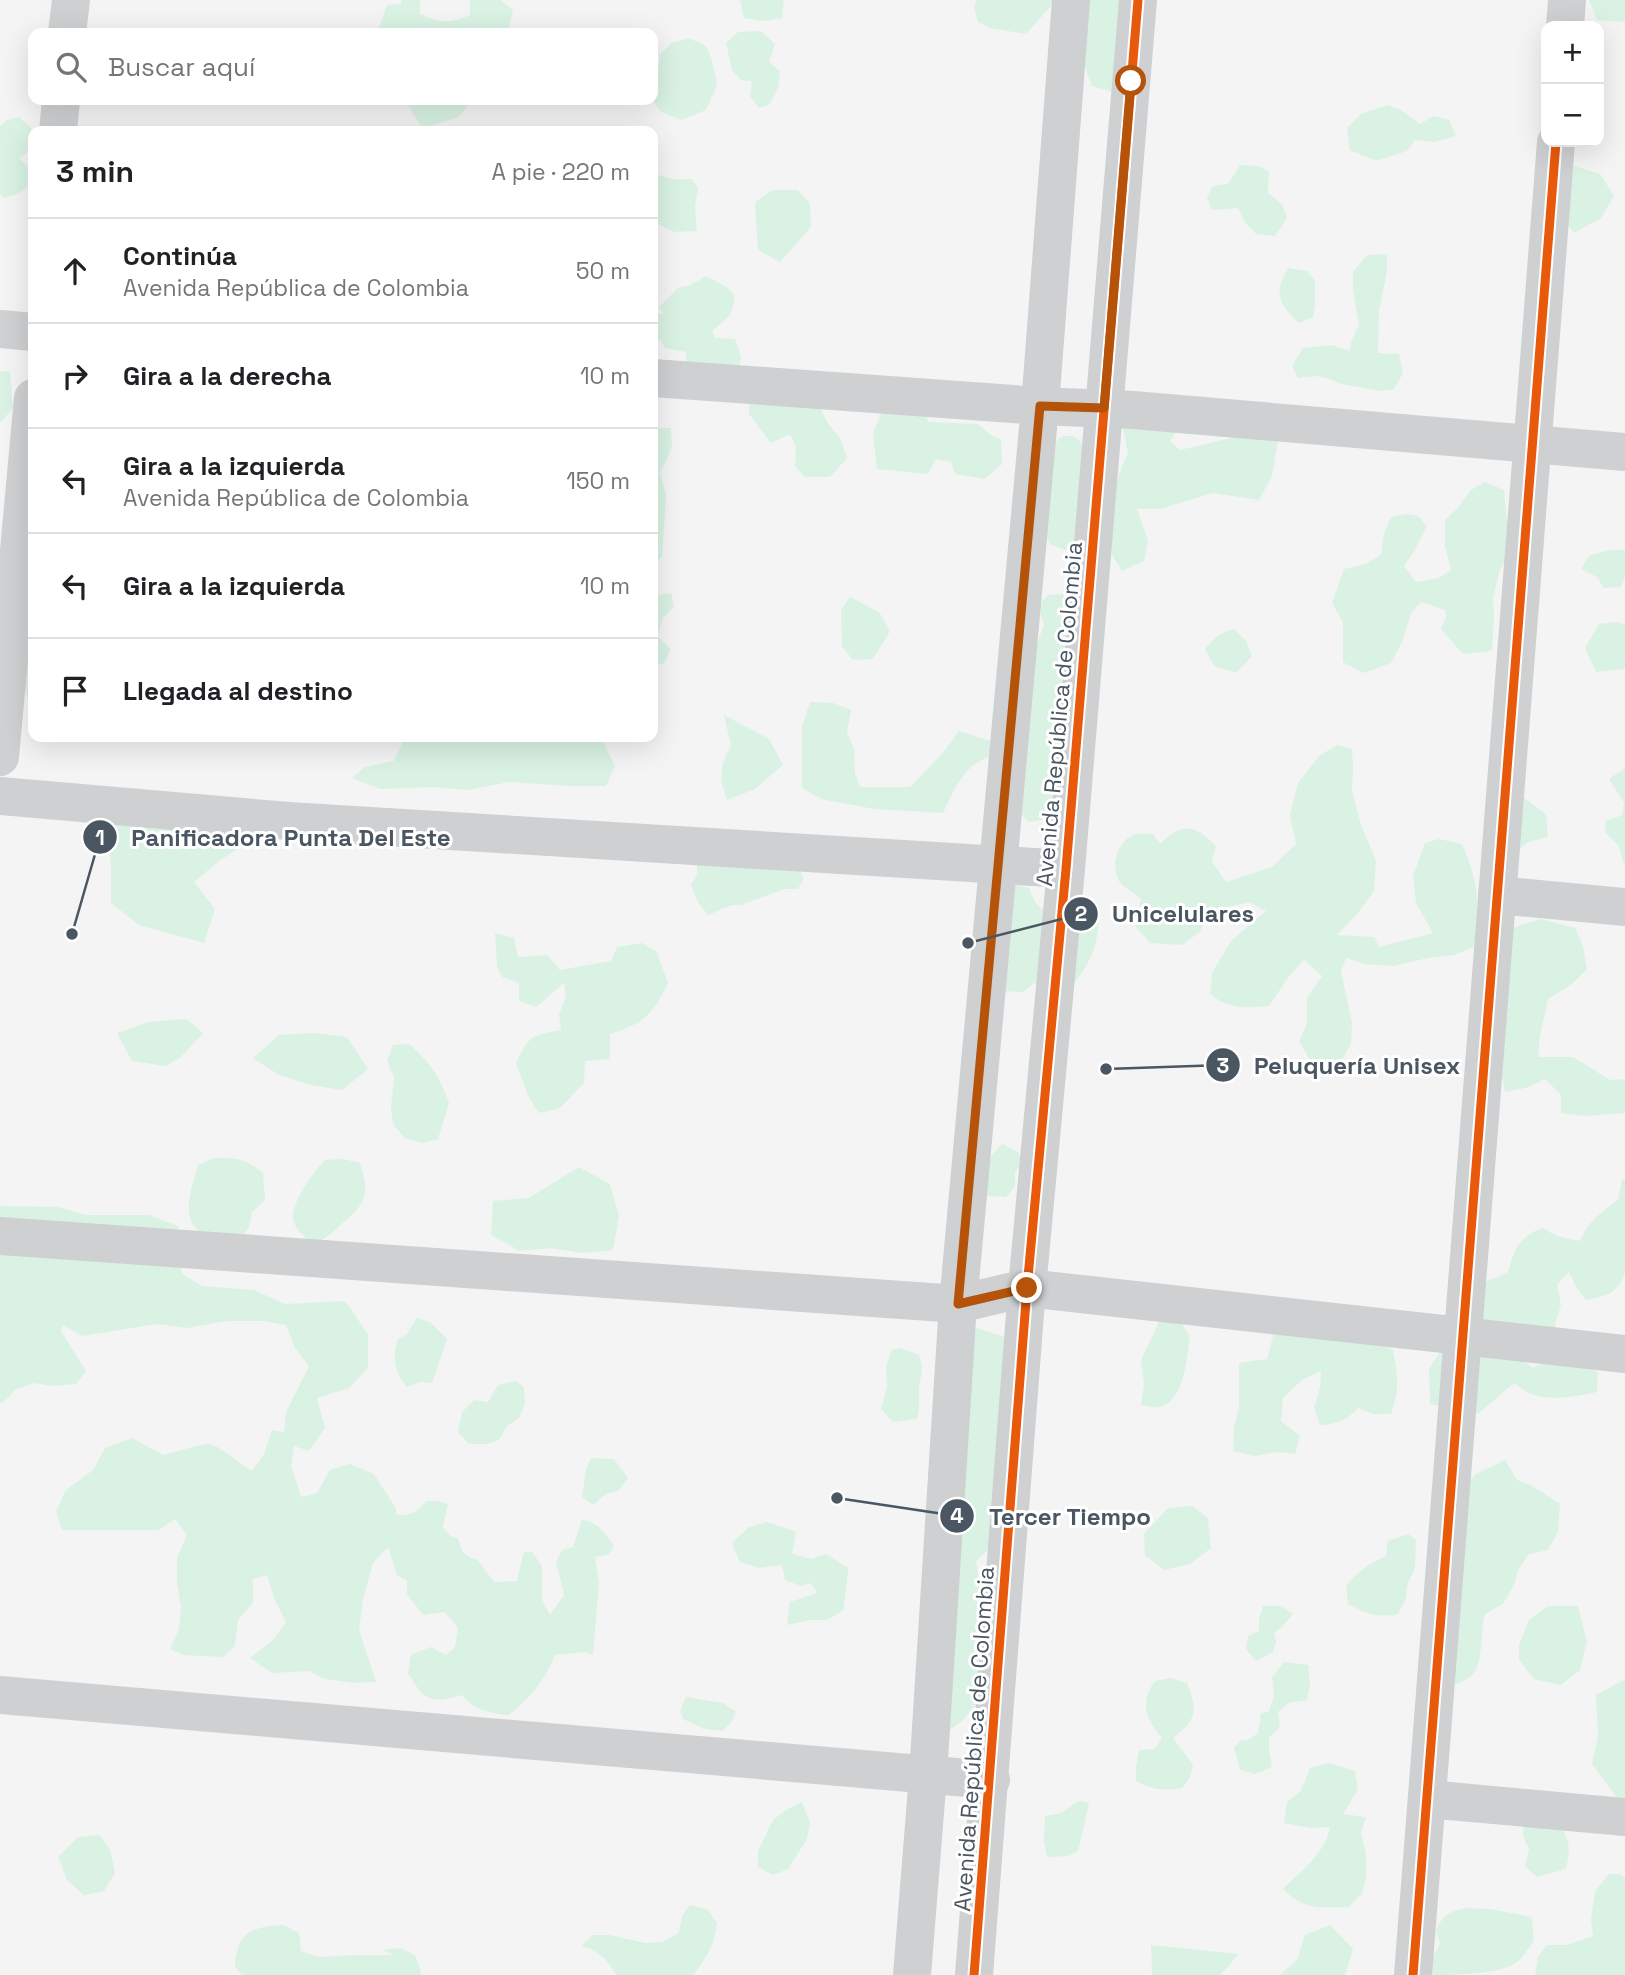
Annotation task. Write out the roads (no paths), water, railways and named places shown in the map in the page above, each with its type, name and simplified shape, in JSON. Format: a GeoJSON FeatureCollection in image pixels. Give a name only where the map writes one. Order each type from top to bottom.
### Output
{"type":"FeatureCollection","features":[{"type":"Feature","properties":{"kind":"street"},"geometry":{"type":"LineString","coordinates":[[68,28],[71,0]]}},
{"type":"Feature","properties":{"kind":"street","name":"Avenida República de Colombia"},"geometry":{"type":"LineString","coordinates":[[912,1975],[928,1775],[958,1304],[1040,406],[1071,0]]}},
{"type":"Feature","properties":{"kind":"street","name":"Avenida República de Colombia"},"geometry":{"type":"LineString","coordinates":[[974,1975],[1027,1288],[1066,869],[1138,0]]}},
{"type":"Feature","properties":{"kind":"street"},"geometry":{"type":"LineString","coordinates":[[1565,21],[1567,0]]}},
{"type":"Feature","properties":{"kind":"street"},"geometry":{"type":"LineString","coordinates":[[58,126],[61,105]]}},
{"type":"Feature","properties":{"kind":"street"},"geometry":{"type":"LineString","coordinates":[[1413,1975],[1556,147]]}},
{"type":"Feature","properties":{"kind":"street"},"geometry":{"type":"LineString","coordinates":[[0,329],[28,332]]}},
{"type":"Feature","properties":{"kind":"street"},"geometry":{"type":"LineString","coordinates":[[658,379],[1040,406],[1104,408],[1625,452]]}},
{"type":"Feature","properties":{"kind":"street"},"geometry":{"type":"LineString","coordinates":[[0,757],[28,452]]}},
{"type":"Feature","properties":{"kind":"street"},"geometry":{"type":"LineString","coordinates":[[0,796],[289,821],[1066,869]]}},
{"type":"Feature","properties":{"kind":"street"},"geometry":{"type":"LineString","coordinates":[[1497,895],[1625,907]]}},
{"type":"Feature","properties":{"kind":"street"},"geometry":{"type":"LineString","coordinates":[[0,1236],[958,1304],[1027,1288],[1625,1354]]}},
{"type":"Feature","properties":{"kind":"street"},"geometry":{"type":"LineString","coordinates":[[0,1695],[990,1780]]}},
{"type":"Feature","properties":{"kind":"street"},"geometry":{"type":"LineString","coordinates":[[1427,1799],[1625,1817]]}},
{"type":"Feature","properties":{"kind":"place","name":"Panificadora Punta Del Este"},"geometry":{"type":"Point","coordinates":[72,934]}},
{"type":"Feature","properties":{"kind":"place","name":"Unicelulares"},"geometry":{"type":"Point","coordinates":[968,943]}},
{"type":"Feature","properties":{"kind":"place","name":"Peluquería Unisex"},"geometry":{"type":"Point","coordinates":[1106,1069]}},
{"type":"Feature","properties":{"kind":"place","name":"Tercer Tiempo"},"geometry":{"type":"Point","coordinates":[837,1498]}}]}
